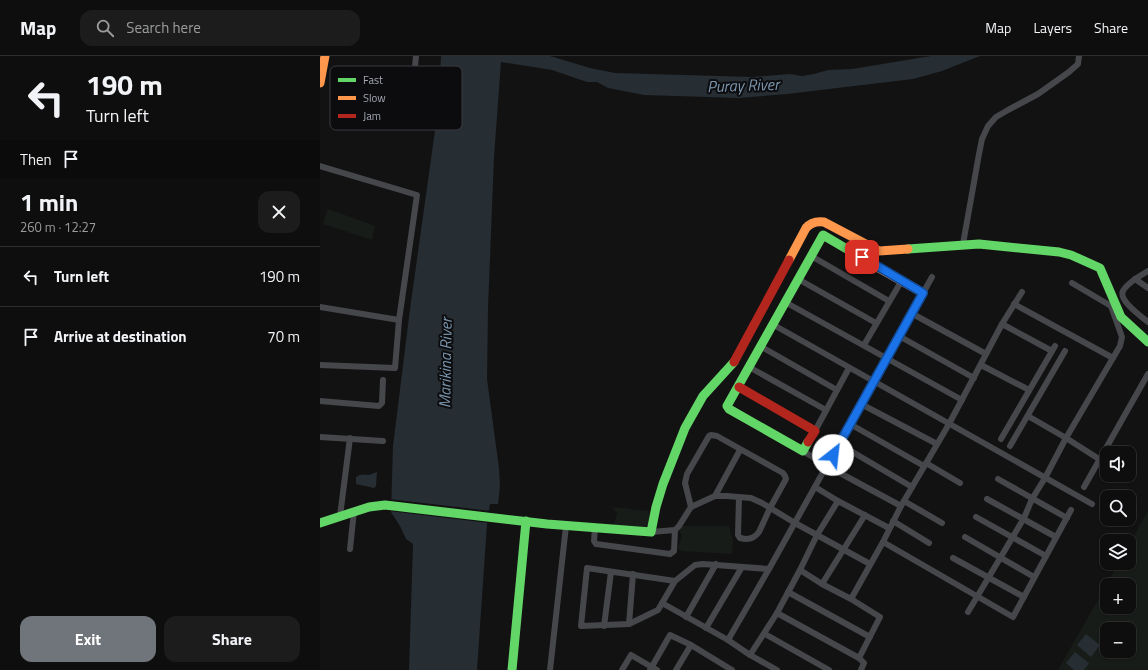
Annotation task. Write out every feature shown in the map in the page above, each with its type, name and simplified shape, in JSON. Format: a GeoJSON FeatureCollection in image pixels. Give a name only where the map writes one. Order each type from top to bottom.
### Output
{"type":"FeatureCollection","features":[{"type":"Feature","properties":{"kind":"street"},"geometry":{"type":"LineString","coordinates":[[320,83],[325,56]]}},
{"type":"Feature","properties":{"kind":"street"},"geometry":{"type":"LineString","coordinates":[[415,66],[416,56]]}},
{"type":"Feature","properties":{"kind":"street"},"geometry":{"type":"LineString","coordinates":[[963,244],[982,139],[988,126],[996,117],[1038,94],[1069,72],[1078,64],[1079,56]]}},
{"type":"Feature","properties":{"kind":"street"},"geometry":{"type":"LineString","coordinates":[[320,166],[417,196],[399,320],[395,368],[320,365]]}},
{"type":"Feature","properties":{"kind":"street"},"geometry":{"type":"LineString","coordinates":[[651,532],[656,507],[663,484],[685,428],[703,396],[733,363],[809,225],[816,221],[824,222],[879,251],[979,244],[1059,252],[1076,257],[1100,268],[1121,317],[1148,342]]}},
{"type":"Feature","properties":{"kind":"street"},"geometry":{"type":"LineString","coordinates":[[923,293],[823,235],[748,367],[727,408],[827,466],[942,523]]}},
{"type":"Feature","properties":{"kind":"street"},"geometry":{"type":"LineString","coordinates":[[811,256],[889,301]]}},
{"type":"Feature","properties":{"kind":"street"},"geometry":{"type":"LineString","coordinates":[[1148,271],[1135,279],[1123,290],[1122,296],[1130,307],[1148,322]]}},
{"type":"Feature","properties":{"kind":"street"},"geometry":{"type":"LineString","coordinates":[[728,640],[770,569],[932,277]]}},
{"type":"Feature","properties":{"kind":"street"},"geometry":{"type":"LineString","coordinates":[[798,278],[876,324]]}},
{"type":"Feature","properties":{"kind":"street"},"geometry":{"type":"LineString","coordinates":[[1135,279],[1148,288]]}},
{"type":"Feature","properties":{"kind":"street"},"geometry":{"type":"LineString","coordinates":[[864,345],[902,280]]}},
{"type":"Feature","properties":{"kind":"street"},"geometry":{"type":"LineString","coordinates":[[968,612],[1024,518],[1032,499],[1066,438],[1120,346],[1122,337],[1112,307],[1072,283]]}},
{"type":"Feature","properties":{"kind":"street"},"geometry":{"type":"LineString","coordinates":[[851,599],[883,542],[902,503],[949,424],[1002,324],[1022,292]]}},
{"type":"Feature","properties":{"kind":"street"},"geometry":{"type":"LineString","coordinates":[[785,302],[962,400]]}},
{"type":"Feature","properties":{"kind":"street"},"geometry":{"type":"LineString","coordinates":[[1014,304],[1113,358]]}},
{"type":"Feature","properties":{"kind":"street"},"geometry":{"type":"LineString","coordinates":[[320,307],[399,320]]}},
{"type":"Feature","properties":{"kind":"street"},"geometry":{"type":"LineString","coordinates":[[911,313],[986,354]]}},
{"type":"Feature","properties":{"kind":"street"},"geometry":{"type":"LineString","coordinates":[[772,324],[1092,504]]}},
{"type":"Feature","properties":{"kind":"street"},"geometry":{"type":"LineString","coordinates":[[1002,324],[1053,349],[1002,439]]}},
{"type":"Feature","properties":{"kind":"street"},"geometry":{"type":"LineString","coordinates":[[899,336],[974,378]]}},
{"type":"Feature","properties":{"kind":"street"},"geometry":{"type":"LineString","coordinates":[[760,346],[837,390]]}},
{"type":"Feature","properties":{"kind":"street"},"geometry":{"type":"LineString","coordinates":[[1010,446],[1065,351]]}},
{"type":"Feature","properties":{"kind":"street"},"geometry":{"type":"LineString","coordinates":[[981,365],[1029,390]]}},
{"type":"Feature","properties":{"kind":"street"},"geometry":{"type":"LineString","coordinates":[[748,367],[826,410]]}},
{"type":"Feature","properties":{"kind":"street"},"geometry":{"type":"LineString","coordinates":[[803,452],[849,368]]}},
{"type":"Feature","properties":{"kind":"street"},"geometry":{"type":"LineString","coordinates":[[1084,487],[1148,374]]}},
{"type":"Feature","properties":{"kind":"street"},"geometry":{"type":"LineString","coordinates":[[320,401],[379,406],[382,403],[383,380]]}},
{"type":"Feature","properties":{"kind":"street"},"geometry":{"type":"LineString","coordinates":[[739,387],[814,431]]}},
{"type":"Feature","properties":{"kind":"street"},"geometry":{"type":"LineString","coordinates":[[861,404],[937,444]]}},
{"type":"Feature","properties":{"kind":"street"},"geometry":{"type":"LineString","coordinates":[[1028,416],[1099,459]]}},
{"type":"Feature","properties":{"kind":"street"},"geometry":{"type":"LineString","coordinates":[[850,424],[960,483]]}},
{"type":"Feature","properties":{"kind":"street"},"geometry":{"type":"LineString","coordinates":[[691,507],[685,480],[709,436],[712,435],[717,436],[779,471],[785,476],[783,484],[756,536],[749,539],[740,538],[737,530],[739,497]]}},
{"type":"Feature","properties":{"kind":"street"},"geometry":{"type":"LineString","coordinates":[[320,437],[383,441]]}},
{"type":"Feature","properties":{"kind":"street"},"geometry":{"type":"LineString","coordinates":[[340,516],[350,438]]}},
{"type":"Feature","properties":{"kind":"street"},"geometry":{"type":"LineString","coordinates":[[839,444],[912,486]]}},
{"type":"Feature","properties":{"kind":"street"},"geometry":{"type":"LineString","coordinates":[[715,496],[740,450]]}},
{"type":"Feature","properties":{"kind":"street"},"geometry":{"type":"LineString","coordinates":[[998,479],[1067,518]]}},
{"type":"Feature","properties":{"kind":"street"},"geometry":{"type":"LineString","coordinates":[[815,487],[889,528]]}},
{"type":"Feature","properties":{"kind":"street"},"geometry":{"type":"LineString","coordinates":[[320,523],[354,511],[385,505],[566,526],[651,532],[674,530],[679,526],[691,507],[715,496],[727,496],[750,498],[870,564]]}},
{"type":"Feature","properties":{"kind":"street"},"geometry":{"type":"LineString","coordinates":[[986,498],[1056,537]]}},
{"type":"Feature","properties":{"kind":"street"},"geometry":{"type":"LineString","coordinates":[[750,655],[777,613],[817,535],[838,501]]}},
{"type":"Feature","properties":{"kind":"street"},"geometry":{"type":"LineString","coordinates":[[883,542],[1013,617],[1072,510]]}},
{"type":"Feature","properties":{"kind":"street"},"geometry":{"type":"LineString","coordinates":[[350,549],[354,511]]}},
{"type":"Feature","properties":{"kind":"street"},"geometry":{"type":"LineString","coordinates":[[822,584],[865,515]]}},
{"type":"Feature","properties":{"kind":"street"},"geometry":{"type":"LineString","coordinates":[[976,517],[1046,556]]}},
{"type":"Feature","properties":{"kind":"street"},"geometry":{"type":"LineString","coordinates":[[512,670],[526,521]]}},
{"type":"Feature","properties":{"kind":"street"},"geometry":{"type":"LineString","coordinates":[[893,521],[929,543]]}},
{"type":"Feature","properties":{"kind":"street"},"geometry":{"type":"LineString","coordinates":[[550,670],[566,526]]}},
{"type":"Feature","properties":{"kind":"street"},"geometry":{"type":"LineString","coordinates":[[595,528],[594,541],[596,544],[670,554],[674,551],[674,530]]}},
{"type":"Feature","properties":{"kind":"street"},"geometry":{"type":"LineString","coordinates":[[965,537],[1034,577]]}},
{"type":"Feature","properties":{"kind":"street"},"geometry":{"type":"LineString","coordinates":[[954,558],[1024,597]]}},
{"type":"Feature","properties":{"kind":"street"},"geometry":{"type":"LineString","coordinates":[[675,581],[587,568],[581,626],[630,624],[658,610],[675,581],[695,565],[716,564],[770,569]]}},
{"type":"Feature","properties":{"kind":"street"},"geometry":{"type":"LineString","coordinates":[[686,617],[716,564]]}},
{"type":"Feature","properties":{"kind":"street"},"geometry":{"type":"LineString","coordinates":[[706,628],[742,567]]}},
{"type":"Feature","properties":{"kind":"street"},"geometry":{"type":"LineString","coordinates":[[800,570],[880,616],[880,619],[859,658]]}},
{"type":"Feature","properties":{"kind":"street"},"geometry":{"type":"LineString","coordinates":[[604,626],[611,572]]}},
{"type":"Feature","properties":{"kind":"street"},"geometry":{"type":"LineString","coordinates":[[630,624],[633,574]]}},
{"type":"Feature","properties":{"kind":"street"},"geometry":{"type":"LineString","coordinates":[[788,592],[870,636]]}},
{"type":"Feature","properties":{"kind":"street"},"geometry":{"type":"LineString","coordinates":[[662,604],[728,640],[750,655],[777,670]]}},
{"type":"Feature","properties":{"kind":"street"},"geometry":{"type":"LineString","coordinates":[[777,613],[859,658],[864,663],[861,670]]}},
{"type":"Feature","properties":{"kind":"street"},"geometry":{"type":"LineString","coordinates":[[764,634],[829,670]]}},
{"type":"Feature","properties":{"kind":"street"},"geometry":{"type":"LineString","coordinates":[[622,670],[631,655],[653,669],[670,635],[691,645],[732,670]]}},
{"type":"Feature","properties":{"kind":"street"},"geometry":{"type":"LineString","coordinates":[[676,670],[691,645]]}},
{"type":"Feature","properties":{"kind":"shaded area"},"geometry":{"type":"Polygon","coordinates":[[[328,209],[375,226],[372,240],[323,224],[328,209]]]}},
{"type":"Feature","properties":{"kind":"shaded area"},"geometry":{"type":"Polygon","coordinates":[[[612,507],[649,511],[649,523],[644,529],[614,525],[617,513],[612,507]]]}},
{"type":"Feature","properties":{"kind":"shaded area"},"geometry":{"type":"Polygon","coordinates":[[[1148,511],[1148,670],[1058,670],[1100,596],[1100,614],[1136,614],[1136,578],[1110,578],[1115,570],[1136,570],[1135,534],[1148,511]]]}},
{"type":"Feature","properties":{"kind":"shaded area"},"geometry":{"type":"Polygon","coordinates":[[[679,526],[729,526],[733,541],[732,554],[682,551],[678,549],[682,535],[679,531],[679,526]]]}},
{"type":"Feature","properties":{"kind":"water"},"geometry":{"type":"Polygon","coordinates":[[[441,56],[550,56],[590,68],[615,73],[753,77],[790,74],[802,76],[828,70],[852,69],[931,56],[980,56],[942,71],[913,79],[787,94],[739,98],[644,95],[608,88],[597,82],[587,82],[552,70],[501,62],[494,157],[488,308],[487,379],[500,486],[498,504],[490,504],[487,524],[477,670],[409,670],[413,544],[406,539],[391,512],[393,446],[410,309],[435,130],[462,130],[462,66],[441,66],[441,56]]]}},
{"type":"Feature","properties":{"kind":"water"},"geometry":{"type":"Polygon","coordinates":[[[377,472],[376,486],[374,488],[356,484],[357,476],[362,474],[369,475],[377,472]]]}},
{"type":"Feature","properties":{"kind":"water"},"geometry":{"type":"Polygon","coordinates":[[[1086,634],[1100,645],[1091,657],[1077,645],[1086,634]]]}},
{"type":"Feature","properties":{"kind":"water"},"geometry":{"type":"Polygon","coordinates":[[[1075,652],[1089,663],[1084,670],[1074,670],[1066,663],[1075,652]]]}},
{"type":"Feature","properties":{"kind":"pier"},"geometry":{"type":"Polygon","coordinates":[[[389,499],[491,511],[489,523],[389,511],[389,499]]]}},
{"type":"Feature","properties":{"kind":"traffic: fast"},"geometry":{"type":"LineString","coordinates":[[808,442],[803,451],[729,409],[727,406],[823,235],[879,268]]}},
{"type":"Feature","properties":{"kind":"traffic: fast"},"geometry":{"type":"LineString","coordinates":[[908,249],[979,244],[1059,252],[1071,255],[1100,268],[1121,317],[1148,342]]}},
{"type":"Feature","properties":{"kind":"traffic: fast"},"geometry":{"type":"LineString","coordinates":[[320,523],[369,507],[385,505],[547,524],[651,532],[656,507],[663,484],[685,428],[703,396],[734,362]]}},
{"type":"Feature","properties":{"kind":"traffic: fast"},"geometry":{"type":"LineString","coordinates":[[512,670],[526,521]]}},
{"type":"Feature","properties":{"kind":"traffic: slow"},"geometry":{"type":"LineString","coordinates":[[320,83],[325,56]]}},
{"type":"Feature","properties":{"kind":"traffic: slow"},"geometry":{"type":"LineString","coordinates":[[789,260],[806,228],[810,224],[817,222],[824,222],[879,251],[908,249]]}},
{"type":"Feature","properties":{"kind":"traffic: slow"},"geometry":{"type":"LineString","coordinates":[[879,268],[923,293]]}},
{"type":"Feature","properties":{"kind":"traffic: jam"},"geometry":{"type":"LineString","coordinates":[[734,362],[789,260]]}},
{"type":"Feature","properties":{"kind":"traffic: jam"},"geometry":{"type":"LineString","coordinates":[[739,387],[815,431],[808,442]]}},
{"type":"Feature","properties":{"kind":"route"},"geometry":{"type":"LineString","coordinates":[[833,455],[923,293],[862,257]]}},
{"type":"Feature","properties":{"kind":"water label","name":"Puray River"},"geometry":{"type":"Point","coordinates":[743,85]}},
{"type":"Feature","properties":{"kind":"water label","name":"Marikina River"},"geometry":{"type":"Point","coordinates":[445,363]}}]}
